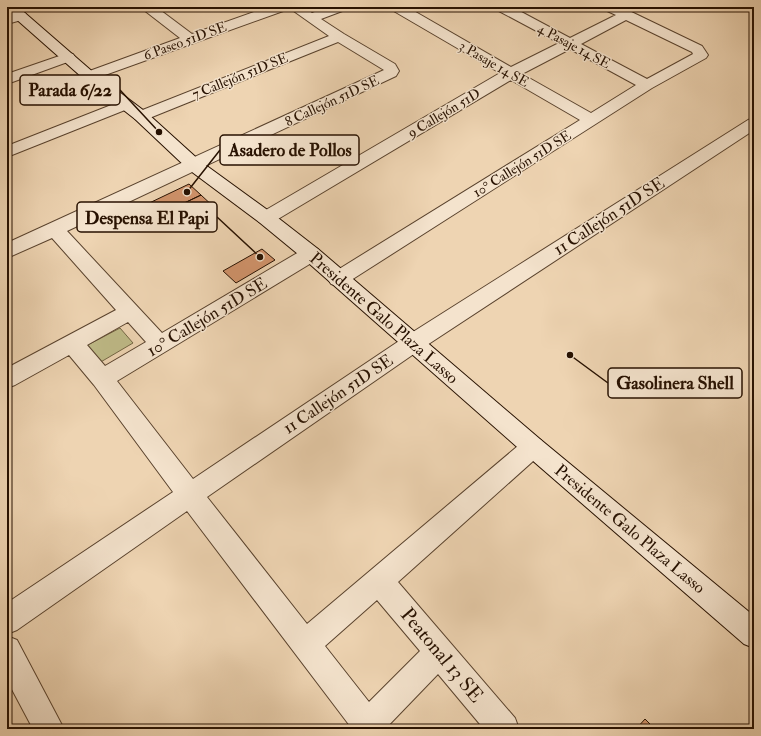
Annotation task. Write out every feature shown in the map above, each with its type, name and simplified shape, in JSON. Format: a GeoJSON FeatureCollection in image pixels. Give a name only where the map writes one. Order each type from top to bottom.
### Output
{"type":"FeatureCollection","features":[{"type":"Feature","properties":{"kind":"street"},"geometry":{"type":"LineString","coordinates":[[147,7],[190,39]]}},
{"type":"Feature","properties":{"kind":"street","name":"6 Paseo 51D SE"},"geometry":{"type":"LineString","coordinates":[[89,76],[281,7]]}},
{"type":"Feature","properties":{"kind":"street"},"geometry":{"type":"LineString","coordinates":[[295,7],[339,37]]}},
{"type":"Feature","properties":{"kind":"street"},"geometry":{"type":"LineString","coordinates":[[311,18],[340,7]]}},
{"type":"Feature","properties":{"kind":"street","name":"3 Pasaje 14 SE"},"geometry":{"type":"LineString","coordinates":[[397,7],[591,120]]}},
{"type":"Feature","properties":{"kind":"street","name":"4 Pasaje 14 SE"},"geometry":{"type":"LineString","coordinates":[[502,7],[647,85]]}},
{"type":"Feature","properties":{"kind":"street"},"geometry":{"type":"LineString","coordinates":[[610,7],[626,15]]}},
{"type":"Feature","properties":{"kind":"street","name":"Presidente Galo Plaza Lasso"},"geometry":{"type":"LineString","coordinates":[[12,15],[68,57],[124,105],[141,116],[194,165],[266,218],[311,254],[338,279],[754,634]]}},
{"type":"Feature","properties":{"kind":"street","name":"9 Callejón 51D"},"geometry":{"type":"LineString","coordinates":[[266,218],[510,74],[626,15]]}},
{"type":"Feature","properties":{"kind":"street","name":"10° Callejón 51D SE"},"geometry":{"type":"LineString","coordinates":[[338,279],[647,85],[701,55],[697,49],[626,15]]}},
{"type":"Feature","properties":{"kind":"street","name":"8 Callejón 51D SE"},"geometry":{"type":"LineString","coordinates":[[7,251],[391,73],[392,69],[339,37]]}},
{"type":"Feature","properties":{"kind":"street","name":"7 Callejón 51D SE"},"geometry":{"type":"LineString","coordinates":[[141,116],[339,37]]}},
{"type":"Feature","properties":{"kind":"street"},"geometry":{"type":"LineString","coordinates":[[7,79],[68,57]]}},
{"type":"Feature","properties":{"kind":"street"},"geometry":{"type":"LineString","coordinates":[[7,152],[124,105]]}},
{"type":"Feature","properties":{"kind":"street","name":"11 Callejón 51D SE"},"geometry":{"type":"LineString","coordinates":[[7,620],[413,343],[754,123]]}},
{"type":"Feature","properties":{"kind":"street"},"geometry":{"type":"LineString","coordinates":[[54,229],[160,344]]}},
{"type":"Feature","properties":{"kind":"street","name":"10° Callejón 51D SE"},"geometry":{"type":"LineString","coordinates":[[102,379],[311,254]]}},
{"type":"Feature","properties":{"kind":"street"},"geometry":{"type":"LineString","coordinates":[[7,380],[129,312]]}},
{"type":"Feature","properties":{"kind":"street"},"geometry":{"type":"LineString","coordinates":[[72,343],[102,379],[305,644],[366,727],[439,652]]}},
{"type":"Feature","properties":{"kind":"street"},"geometry":{"type":"LineString","coordinates":[[305,644],[534,447]]}},
{"type":"Feature","properties":{"kind":"street","name":"Peatonal 13 SE"},"geometry":{"type":"LineString","coordinates":[[379,581],[504,729]]}},
{"type":"Feature","properties":{"kind":"street"},"geometry":{"type":"LineString","coordinates":[[7,650],[49,729]]}},
{"type":"Feature","properties":{"kind":"shaded area"},"geometry":{"type":"Polygon","coordinates":[[[120,328],[133,343],[99,363],[84,347],[120,328]]]}},
{"type":"Feature","properties":{"kind":"building"},"geometry":{"type":"Polygon","coordinates":[[[189,184],[201,195],[155,217],[143,206],[189,184]]]}},
{"type":"Feature","properties":{"kind":"building"},"geometry":{"type":"Polygon","coordinates":[[[201,195],[215,208],[168,231],[155,217],[201,195]]]}},
{"type":"Feature","properties":{"kind":"building"},"geometry":{"type":"Polygon","coordinates":[[[262,249],[275,260],[236,283],[223,271],[262,249]]]}},
{"type":"Feature","properties":{"kind":"building"},"geometry":{"type":"Polygon","coordinates":[[[645,719],[655,729],[636,729],[645,719]]]}},
{"type":"Feature","properties":{"kind":"place","name":"Parada 6/22"},"geometry":{"type":"Point","coordinates":[159,132]}},
{"type":"Feature","properties":{"kind":"place","name":"Asadero de Pollos"},"geometry":{"type":"Point","coordinates":[187,192]}},
{"type":"Feature","properties":{"kind":"place","name":"Despensa El Papi"},"geometry":{"type":"Point","coordinates":[260,257]}},
{"type":"Feature","properties":{"kind":"place","name":"Gasolinera Shell"},"geometry":{"type":"Point","coordinates":[570,355]}}]}
